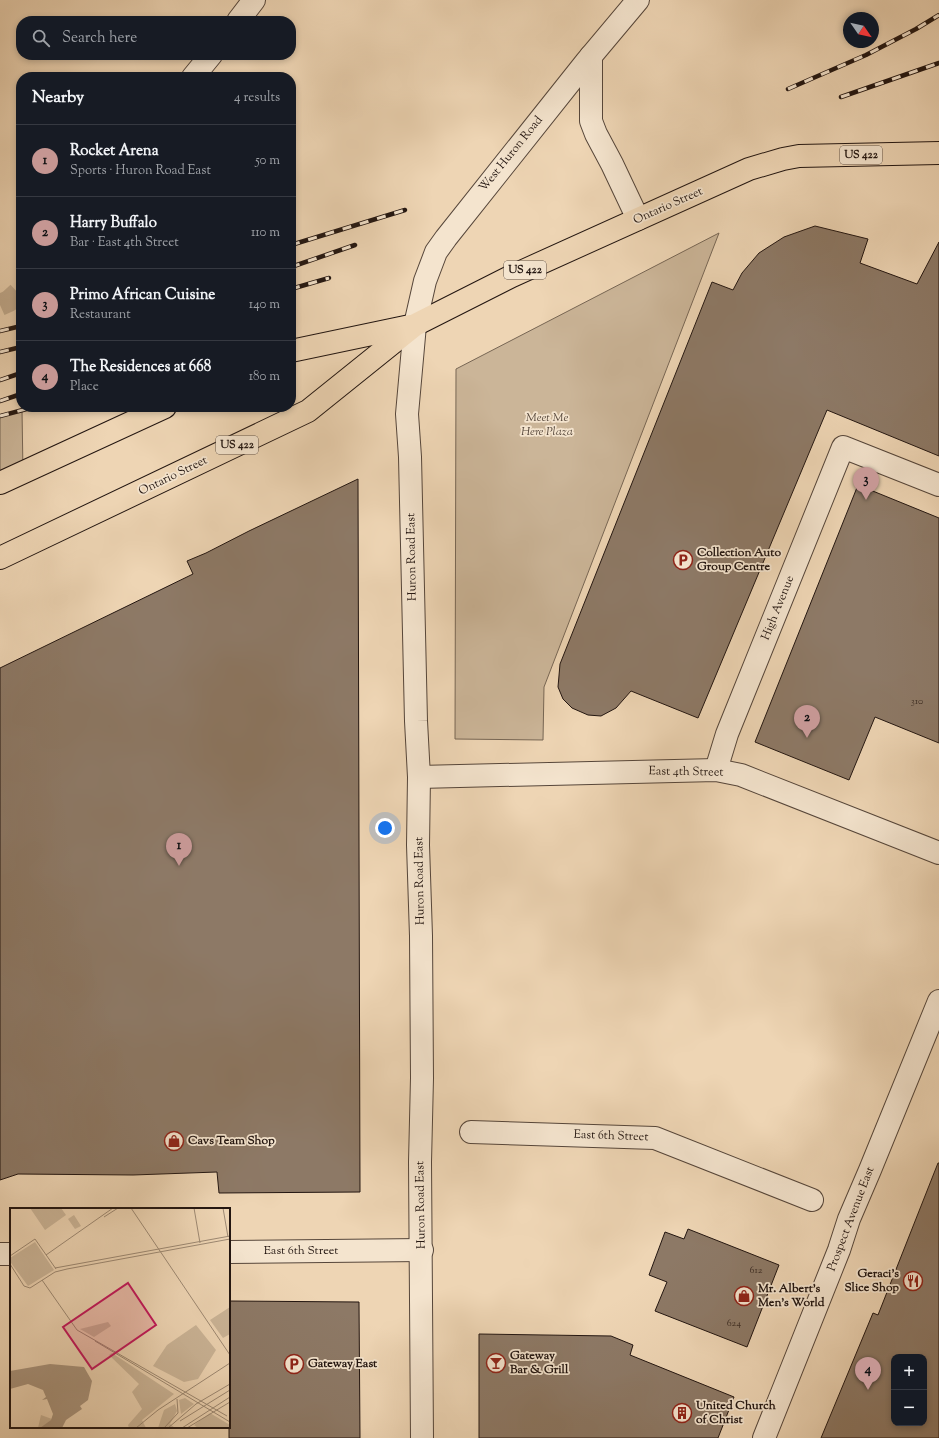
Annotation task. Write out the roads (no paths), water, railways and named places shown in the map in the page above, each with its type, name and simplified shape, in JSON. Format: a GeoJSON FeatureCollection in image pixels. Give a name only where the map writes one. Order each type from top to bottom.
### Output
{"type":"FeatureCollection","features":[{"type":"Feature","properties":{"kind":"main road","name":"Ontario Street"},"geometry":{"type":"LineString","coordinates":[[0,558],[308,411],[415,325],[512,276],[749,169],[799,156],[939,153]]}},
{"type":"Feature","properties":{"kind":"main road","name":"Ontario Street"},"geometry":{"type":"LineString","coordinates":[[296,350],[415,325]]}},
{"type":"Feature","properties":{"kind":"main road"},"geometry":{"type":"LineString","coordinates":[[0,483],[154,412]]}},
{"type":"Feature","properties":{"kind":"street"},"geometry":{"type":"LineString","coordinates":[[242,16],[254,0]]}},
{"type":"Feature","properties":{"kind":"street","name":"West Huron Road"},"geometry":{"type":"LineString","coordinates":[[415,325],[425,281],[436,252],[591,56],[638,0]]}},
{"type":"Feature","properties":{"kind":"street"},"geometry":{"type":"LineString","coordinates":[[591,56],[591,121],[638,220]]}},
{"type":"Feature","properties":{"kind":"street"},"geometry":{"type":"LineString","coordinates":[[197,72],[207,60]]}},
{"type":"Feature","properties":{"kind":"street","name":"Huron Road East"},"geometry":{"type":"LineString","coordinates":[[415,325],[407,414],[410,457],[416,721],[419,777],[418,845],[422,1078],[420,1162],[422,1250],[422,1438]]}},
{"type":"Feature","properties":{"kind":"street","name":"High Avenue"},"geometry":{"type":"LineString","coordinates":[[716,770],[727,734],[843,447],[939,485]]}},
{"type":"Feature","properties":{"kind":"street","name":"East 4th Street"},"geometry":{"type":"LineString","coordinates":[[419,777],[716,770],[741,775],[939,853]]}},
{"type":"Feature","properties":{"kind":"street","name":"Prospect Avenue East"},"geometry":{"type":"LineString","coordinates":[[764,1438],[839,1250],[849,1219],[939,1001]]}},
{"type":"Feature","properties":{"kind":"street","name":"East 6th Street"},"geometry":{"type":"LineString","coordinates":[[471,1132],[655,1138],[812,1200]]}},
{"type":"Feature","properties":{"kind":"street","name":"East 6th Street"},"geometry":{"type":"LineString","coordinates":[[230,1252],[422,1250]]}},
{"type":"Feature","properties":{"kind":"tunnel"},"geometry":{"type":"LineString","coordinates":[[0,305],[9,301],[16,295]]}},
{"type":"Feature","properties":{"kind":"railway"},"geometry":{"type":"LineString","coordinates":[[788,89],[866,55],[916,29],[939,15]]}},
{"type":"Feature","properties":{"kind":"railway"},"geometry":{"type":"LineString","coordinates":[[841,97],[939,63]]}},
{"type":"Feature","properties":{"kind":"railway"},"geometry":{"type":"LineString","coordinates":[[296,243],[405,210]]}},
{"type":"Feature","properties":{"kind":"railway"},"geometry":{"type":"LineString","coordinates":[[296,265],[355,245]]}},
{"type":"Feature","properties":{"kind":"railway"},"geometry":{"type":"LineString","coordinates":[[296,288],[329,278]]}},
{"type":"Feature","properties":{"kind":"railway"},"geometry":{"type":"LineString","coordinates":[[0,331],[16,327]]}},
{"type":"Feature","properties":{"kind":"railway"},"geometry":{"type":"LineString","coordinates":[[0,352],[16,348]]}},
{"type":"Feature","properties":{"kind":"railway"},"geometry":{"type":"LineString","coordinates":[[0,380],[16,375]]}},
{"type":"Feature","properties":{"kind":"railway"},"geometry":{"type":"LineString","coordinates":[[0,401],[16,396]]}},
{"type":"Feature","properties":{"kind":"railway"},"geometry":{"type":"LineString","coordinates":[[0,416],[16,412]]}},
{"type":"Feature","properties":{"kind":"place","name":"Primo African Cuisine"},"geometry":{"type":"Point","coordinates":[866,500]}},
{"type":"Feature","properties":{"kind":"place","name":"Collection Auto Group Centre"},"geometry":{"type":"Point","coordinates":[683,560]}},
{"type":"Feature","properties":{"kind":"place","name":"Harry Buffalo"},"geometry":{"type":"Point","coordinates":[807,738]}},
{"type":"Feature","properties":{"kind":"place","name":"Rocket Arena"},"geometry":{"type":"Point","coordinates":[179,866]}},
{"type":"Feature","properties":{"kind":"place","name":"Cavs Team Shop"},"geometry":{"type":"Point","coordinates":[174,1141]}},
{"type":"Feature","properties":{"kind":"place","name":"Geraci's Slice Shop"},"geometry":{"type":"Point","coordinates":[913,1281]}},
{"type":"Feature","properties":{"kind":"place","name":"Mr. Albert's Men's World"},"geometry":{"type":"Point","coordinates":[744,1296]}},
{"type":"Feature","properties":{"kind":"place","name":"Gateway Bar & Grill"},"geometry":{"type":"Point","coordinates":[496,1363]}},
{"type":"Feature","properties":{"kind":"place","name":"Gateway East"},"geometry":{"type":"Point","coordinates":[294,1364]}},
{"type":"Feature","properties":{"kind":"place","name":"The Residences at 668"},"geometry":{"type":"Point","coordinates":[868,1390]}},
{"type":"Feature","properties":{"kind":"place","name":"United Church of Christ"},"geometry":{"type":"Point","coordinates":[682,1413]}},
{"type":"Feature","properties":{"kind":"park label","name":"Meet Me Here Plaza"},"geometry":{"type":"Point","coordinates":[547,425]}}]}
